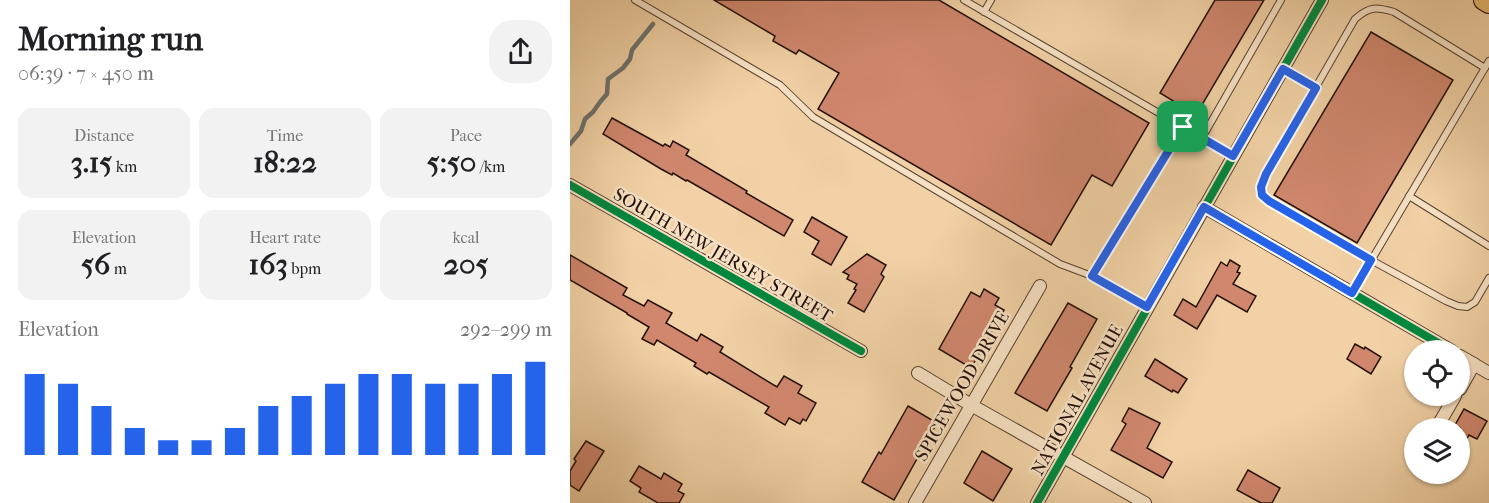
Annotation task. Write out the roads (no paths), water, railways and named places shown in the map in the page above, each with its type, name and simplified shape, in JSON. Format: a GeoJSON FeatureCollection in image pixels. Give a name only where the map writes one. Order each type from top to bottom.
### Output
{"type":"FeatureCollection","features":[{"type":"Feature","properties":{"kind":"main road"},"geometry":{"type":"LineString","coordinates":[[1484,0],[1489,3]]}},
{"type":"Feature","properties":{"kind":"street","name":"NATIONAL AVENUE"},"geometry":{"type":"LineString","coordinates":[[1037,503],[1322,0]]}},
{"type":"Feature","properties":{"kind":"street","name":"SOUTH NEW JERSEY STREET"},"geometry":{"type":"LineString","coordinates":[[570,185],[861,351]]}},
{"type":"Feature","properties":{"kind":"street"},"geometry":{"type":"LineString","coordinates":[[1204,207],[1433,340]]}},
{"type":"Feature","properties":{"kind":"street","name":"SPICEWOOD DRIVE"},"geometry":{"type":"LineString","coordinates":[[915,503],[1040,286]]}},
{"type":"Feature","properties":{"kind":"street"},"geometry":{"type":"LineString","coordinates":[[1470,362],[1489,373]]}},
{"type":"Feature","properties":{"kind":"street"},"geometry":{"type":"LineString","coordinates":[[1470,371],[1474,364]]}},
{"type":"Feature","properties":{"kind":"street"},"geometry":{"type":"LineString","coordinates":[[918,373],[1145,503]]}},
{"type":"Feature","properties":{"kind":"lane"},"geometry":{"type":"LineString","coordinates":[[635,0],[780,85],[813,117],[1060,264],[1092,276],[1147,307]]}},
{"type":"Feature","properties":{"kind":"lane"},"geometry":{"type":"LineString","coordinates":[[964,0],[1233,156]]}},
{"type":"Feature","properties":{"kind":"lane"},"geometry":{"type":"LineString","coordinates":[[984,12],[991,0]]}},
{"type":"Feature","properties":{"kind":"lane"},"geometry":{"type":"LineString","coordinates":[[1202,138],[1281,0]]}},
{"type":"Feature","properties":{"kind":"lane"},"geometry":{"type":"LineString","coordinates":[[1485,68],[1394,12],[1377,8],[1363,12],[1355,19],[1266,174],[1261,187],[1262,195],[1269,201],[1371,260],[1458,306],[1467,307],[1475,302],[1489,278]]}},
{"type":"Feature","properties":{"kind":"lane"},"geometry":{"type":"LineString","coordinates":[[1352,293],[1489,61]]}},
{"type":"Feature","properties":{"kind":"lane"},"geometry":{"type":"LineString","coordinates":[[1283,69],[1316,88]]}},
{"type":"Feature","properties":{"kind":"lane"},"geometry":{"type":"LineString","coordinates":[[1092,276],[1183,127]]}},
{"type":"Feature","properties":{"kind":"lane"},"geometry":{"type":"LineString","coordinates":[[1409,196],[1489,246]]}},
{"type":"Feature","properties":{"kind":"waterway"},"geometry":{"type":"LineString","coordinates":[[570,144],[581,131],[585,119],[607,94],[608,79],[623,68],[630,59],[632,50],[653,24]]}}]}
